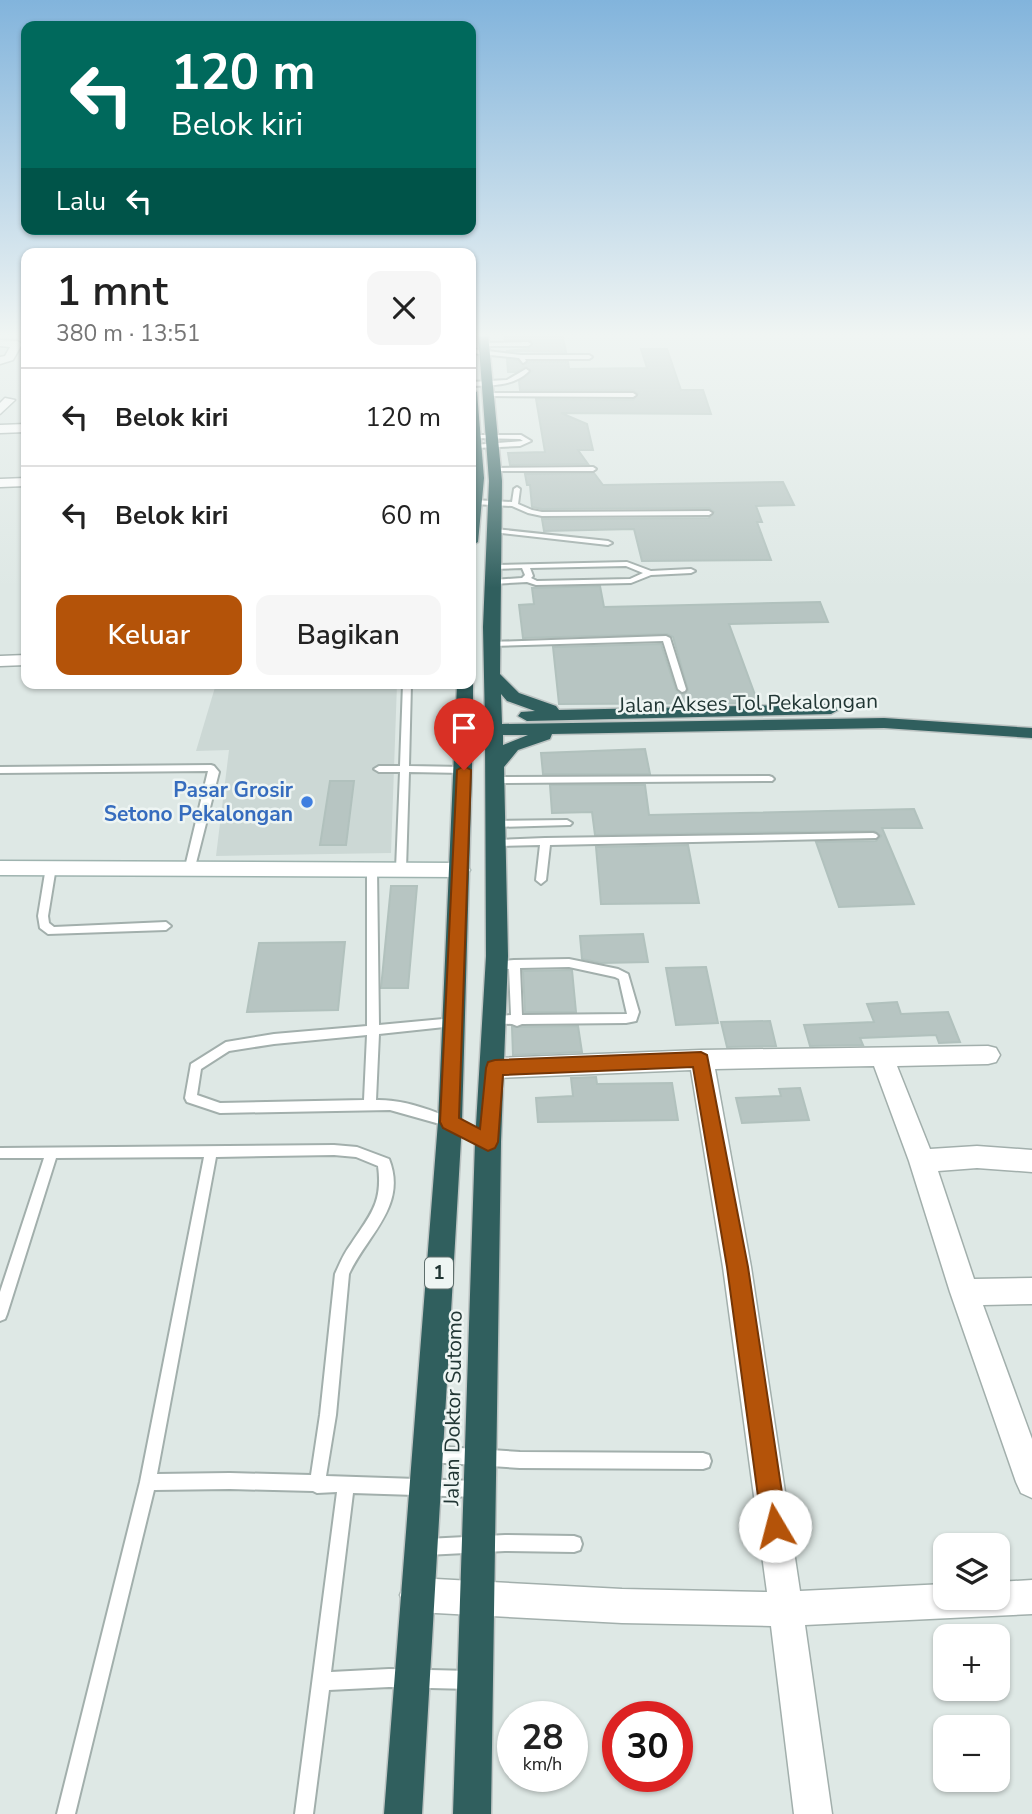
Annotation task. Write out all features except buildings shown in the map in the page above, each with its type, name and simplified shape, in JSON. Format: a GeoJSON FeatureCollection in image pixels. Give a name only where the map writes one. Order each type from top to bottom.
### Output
{"type":"FeatureCollection","features":[{"type":"Feature","properties":{"kind":"highway","name":"Jalan Doktor Sutomo"},"geometry":{"type":"LineString","coordinates":[[481,419],[481,438],[494,503]]}},
{"type":"Feature","properties":{"kind":"highway","name":"Jalan Doktor Sutomo"},"geometry":{"type":"LineString","coordinates":[[472,1814],[488,1142],[495,1068],[507,1021],[506,964],[495,834],[491,644],[494,574],[479,531],[494,503],[495,470],[481,438]]}},
{"type":"Feature","properties":{"kind":"highway"},"geometry":{"type":"LineString","coordinates":[[493,676],[513,697],[570,721]]}},
{"type":"Feature","properties":{"kind":"highway","name":"Jalan Doktor Sutomo"},"geometry":{"type":"LineString","coordinates":[[402,1814],[450,1122],[464,770],[464,689]]}},
{"type":"Feature","properties":{"kind":"highway","name":"Jalan Akses Tol Pekalongan"},"geometry":{"type":"LineString","coordinates":[[465,725],[878,710],[1032,720]]}},
{"type":"Feature","properties":{"kind":"highway"},"geometry":{"type":"LineString","coordinates":[[495,774],[512,746],[570,721]]}},
{"type":"Feature","properties":{"kind":"highway","name":"Jalan Akses Tol Pekalongan"},"geometry":{"type":"LineString","coordinates":[[570,721],[884,723],[1032,733]]}},
{"type":"Feature","properties":{"kind":"street"},"geometry":{"type":"LineString","coordinates":[[0,429],[21,428]]}},
{"type":"Feature","properties":{"kind":"street"},"geometry":{"type":"LineString","coordinates":[[0,483],[21,482]]}},
{"type":"Feature","properties":{"kind":"street"},"geometry":{"type":"LineString","coordinates":[[0,661],[21,660]]}},
{"type":"Feature","properties":{"kind":"street"},"geometry":{"type":"LineString","coordinates":[[0,868],[460,870]]}},
{"type":"Feature","properties":{"kind":"street"},"geometry":{"type":"LineString","coordinates":[[495,1068],[701,1060],[988,1055]]}},
{"type":"Feature","properties":{"kind":"street"},"geometry":{"type":"LineString","coordinates":[[882,1057],[922,1161],[964,1292],[1025,1442],[1032,1482]]}},
{"type":"Feature","properties":{"kind":"street"},"geometry":{"type":"LineString","coordinates":[[701,1060],[737,1267],[813,1814]]}},
{"type":"Feature","properties":{"kind":"street"},"geometry":{"type":"LineString","coordinates":[[922,1161],[976,1157],[1032,1161]]}},
{"type":"Feature","properties":{"kind":"street"},"geometry":{"type":"LineString","coordinates":[[964,1292],[1032,1291]]}},
{"type":"Feature","properties":{"kind":"street"},"geometry":{"type":"LineString","coordinates":[[418,1595],[622,1606],[786,1609],[1032,1597]]}},
{"type":"Feature","properties":{"kind":"lane"},"geometry":{"type":"LineString","coordinates":[[495,470],[593,469]]}},
{"type":"Feature","properties":{"kind":"lane"},"geometry":{"type":"LineString","coordinates":[[494,503],[516,502],[517,489]]}},
{"type":"Feature","properties":{"kind":"lane"},"geometry":{"type":"LineString","coordinates":[[494,503],[542,514],[709,513]]}},
{"type":"Feature","properties":{"kind":"lane"},"geometry":{"type":"LineString","coordinates":[[479,531],[608,543]]}},
{"type":"Feature","properties":{"kind":"lane"},"geometry":{"type":"LineString","coordinates":[[494,574],[525,566],[627,564],[650,573]]}},
{"type":"Feature","properties":{"kind":"lane"},"geometry":{"type":"LineString","coordinates":[[525,566],[527,579]]}},
{"type":"Feature","properties":{"kind":"lane"},"geometry":{"type":"LineString","coordinates":[[494,574],[536,583],[631,581],[650,573],[691,571]]}},
{"type":"Feature","properties":{"kind":"lane"},"geometry":{"type":"LineString","coordinates":[[491,644],[666,638],[682,689]]}},
{"type":"Feature","properties":{"kind":"lane"},"geometry":{"type":"LineString","coordinates":[[401,869],[407,689]]}},
{"type":"Feature","properties":{"kind":"lane"},"geometry":{"type":"LineString","coordinates":[[0,770],[211,768],[214,772],[190,867]]}},
{"type":"Feature","properties":{"kind":"lane"},"geometry":{"type":"LineString","coordinates":[[379,769],[464,770]]}},
{"type":"Feature","properties":{"kind":"lane"},"geometry":{"type":"LineString","coordinates":[[495,774],[769,779]]}},
{"type":"Feature","properties":{"kind":"lane"},"geometry":{"type":"LineString","coordinates":[[495,834],[567,823]]}},
{"type":"Feature","properties":{"kind":"lane"},"geometry":{"type":"LineString","coordinates":[[495,834],[545,841],[873,836]]}},
{"type":"Feature","properties":{"kind":"lane"},"geometry":{"type":"LineString","coordinates":[[541,880],[545,841]]}},
{"type":"Feature","properties":{"kind":"lane"},"geometry":{"type":"LineString","coordinates":[[51,867],[43,916],[44,925],[52,931],[166,926]]}},
{"type":"Feature","properties":{"kind":"lane"},"geometry":{"type":"LineString","coordinates":[[369,1106],[373,1030],[372,869]]}},
{"type":"Feature","properties":{"kind":"lane"},"geometry":{"type":"LineString","coordinates":[[506,964],[569,963],[618,973],[624,977],[633,1013],[632,1018],[626,1019],[507,1021]]}},
{"type":"Feature","properties":{"kind":"lane"},"geometry":{"type":"LineString","coordinates":[[454,1022],[274,1039],[226,1047],[195,1067],[191,1098],[220,1108],[406,1108],[450,1122],[488,1142]]}},
{"type":"Feature","properties":{"kind":"lane"},"geometry":{"type":"LineString","coordinates":[[0,1153],[334,1150],[357,1152],[384,1163],[387,1175],[380,1216],[349,1255],[342,1274],[328,1415],[317,1485]]}},
{"type":"Feature","properties":{"kind":"lane"},"geometry":{"type":"LineString","coordinates":[[66,1814],[148,1482],[211,1151]]}},
{"type":"Feature","properties":{"kind":"lane"},"geometry":{"type":"LineString","coordinates":[[0,1314],[52,1152]]}},
{"type":"Feature","properties":{"kind":"lane"},"geometry":{"type":"LineString","coordinates":[[426,1454],[480,1459],[703,1461]]}},
{"type":"Feature","properties":{"kind":"lane"},"geometry":{"type":"LineString","coordinates":[[148,1482],[195,1480],[480,1489]]}},
{"type":"Feature","properties":{"kind":"lane"},"geometry":{"type":"LineString","coordinates":[[304,1814],[346,1486]]}},
{"type":"Feature","properties":{"kind":"lane"},"geometry":{"type":"LineString","coordinates":[[420,1547],[478,1543],[573,1544]]}},
{"type":"Feature","properties":{"kind":"lane"},"geometry":{"type":"LineString","coordinates":[[322,1681],[411,1678],[474,1681]]}},
{"type":"Feature","properties":{"kind":"shaded area","name":"Pasar Grosir Setono Pekalongan"},"geometry":{"type":"Polygon","coordinates":[[[215,689],[397,689],[391,853],[216,856],[229,750],[196,751],[215,689]]]}},
{"type":"Feature","properties":{"kind":"place","name":"Pasar Grosir Setono Pekalongan"},"geometry":{"type":"Point","coordinates":[307,802]}},
{"type":"Feature","properties":{"kind":"route"},"geometry":{"type":"LineString","coordinates":[[464,770],[450,1122],[488,1142],[495,1068],[701,1060],[737,1267],[775,1526]]}}]}
